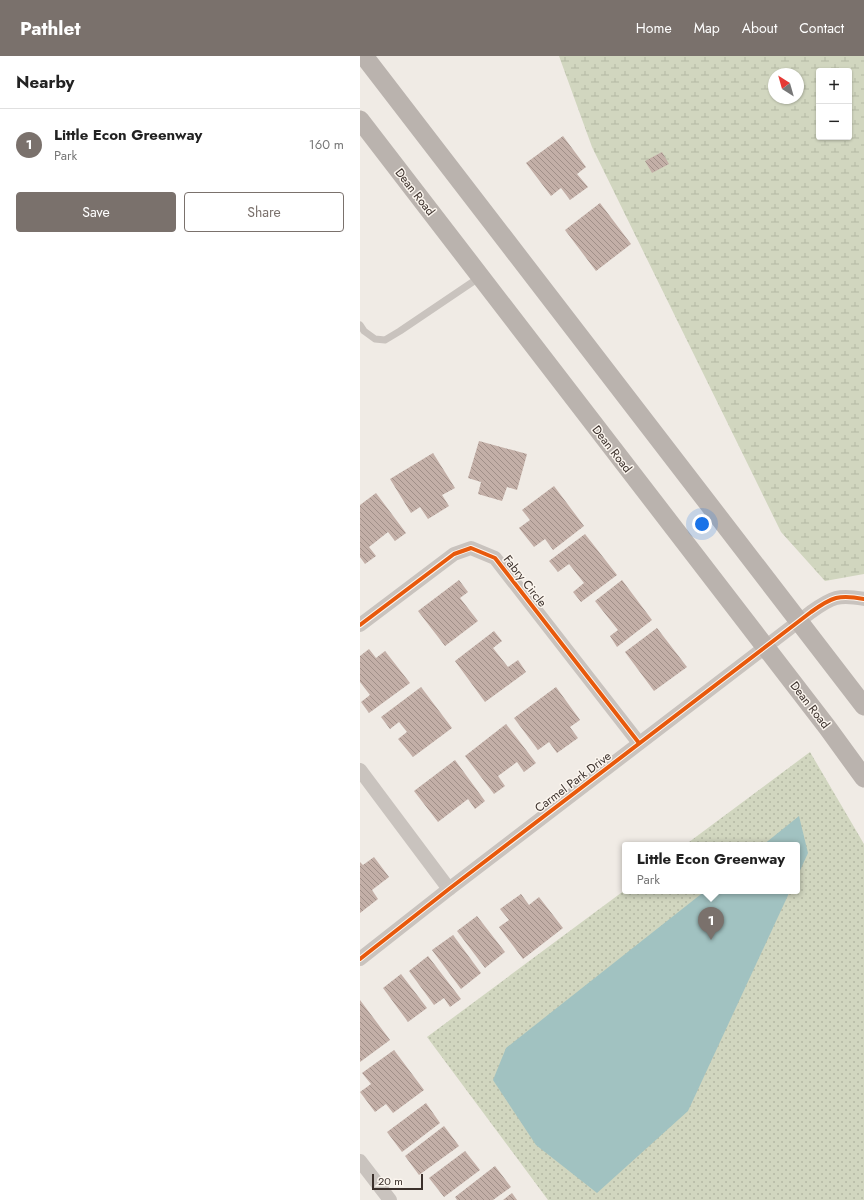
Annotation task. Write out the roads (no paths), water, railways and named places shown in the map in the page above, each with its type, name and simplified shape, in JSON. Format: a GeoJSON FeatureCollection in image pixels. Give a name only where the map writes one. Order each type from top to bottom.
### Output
{"type":"FeatureCollection","features":[{"type":"Feature","properties":{"kind":"main road"},"geometry":{"type":"LineString","coordinates":[[364,56],[864,706]]}},
{"type":"Feature","properties":{"kind":"main road","name":"Dean Road"},"geometry":{"type":"LineString","coordinates":[[360,120],[864,778]]}},
{"type":"Feature","properties":{"kind":"street","name":"Fabry Circle"},"geometry":{"type":"LineString","coordinates":[[360,625],[454,554],[471,548],[495,558],[639,743]]}},
{"type":"Feature","properties":{"kind":"street","name":"Carmel Park Drive"},"geometry":{"type":"LineString","coordinates":[[360,959],[639,743],[824,603],[837,597],[847,596],[864,599]]}},
{"type":"Feature","properties":{"kind":"street"},"geometry":{"type":"LineString","coordinates":[[360,770],[449,889]]}},
{"type":"Feature","properties":{"kind":"street"},"geometry":{"type":"LineString","coordinates":[[360,1161],[390,1200]]}},
{"type":"Feature","properties":{"kind":"lane"},"geometry":{"type":"LineString","coordinates":[[361,330],[375,339],[385,340],[480,277]]}},
{"type":"Feature","properties":{"kind":"water"},"geometry":{"type":"Polygon","coordinates":[[[799,816],[808,853],[800,870],[800,842],[767,842],[799,816]]]}},
{"type":"Feature","properties":{"kind":"water"},"geometry":{"type":"Polygon","coordinates":[[[701,894],[789,894],[688,1111],[597,1193],[536,1145],[493,1080],[506,1048],[701,894]]]}},
{"type":"Feature","properties":{"kind":"place","name":"Little Econ Greenway"},"geometry":{"type":"Point","coordinates":[711,940]}}]}
